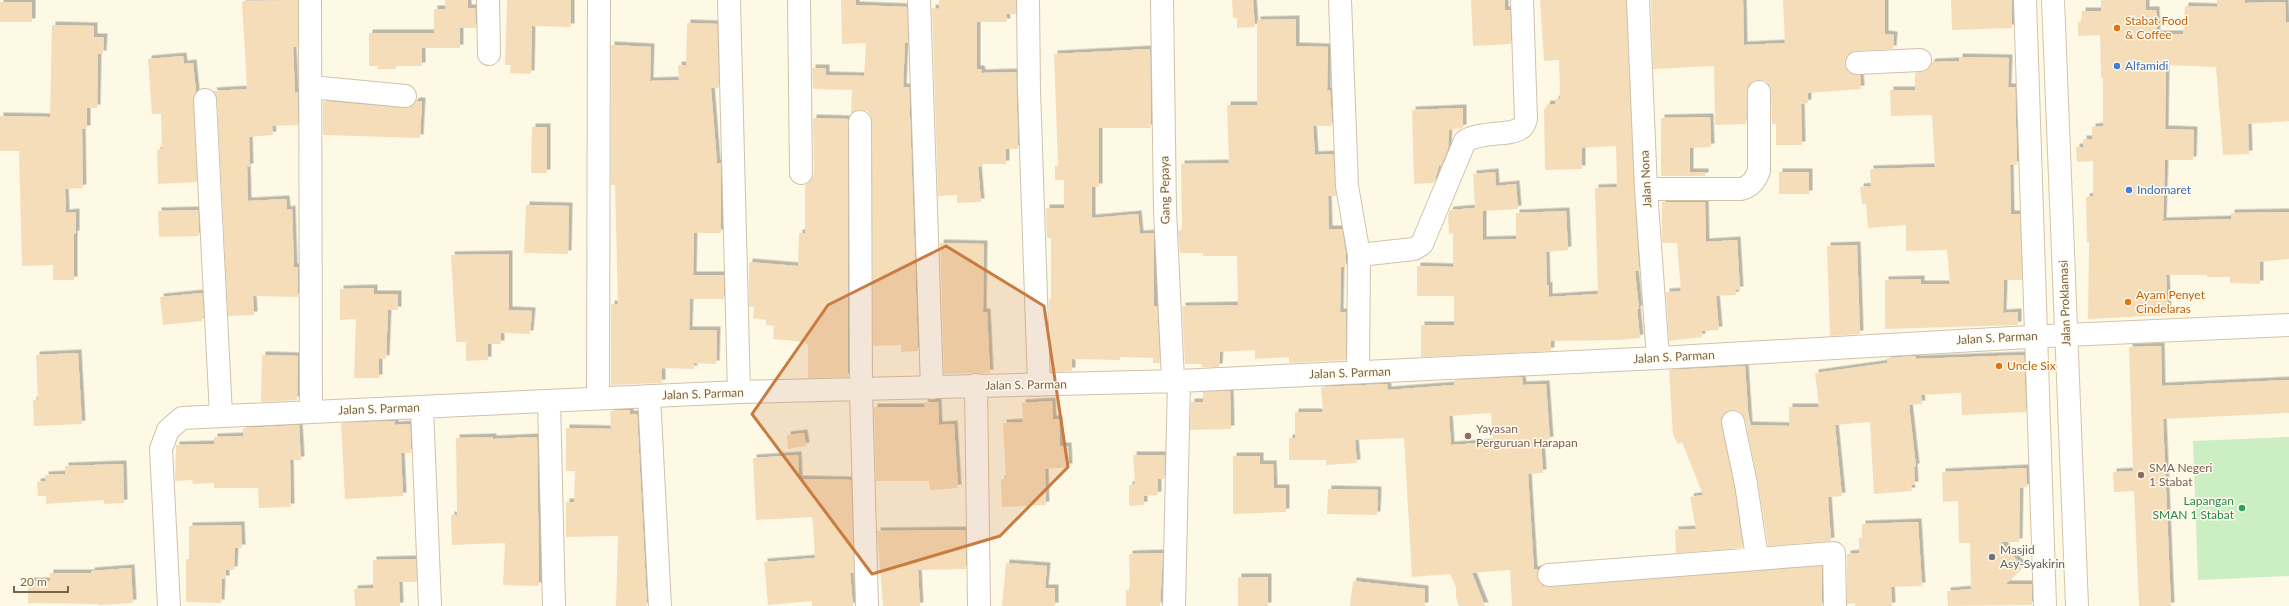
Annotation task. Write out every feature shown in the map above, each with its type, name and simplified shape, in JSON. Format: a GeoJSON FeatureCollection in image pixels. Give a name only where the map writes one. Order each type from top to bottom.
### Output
{"type":"FeatureCollection","features":[{"type":"Feature","properties":{"kind":"street"},"geometry":{"type":"LineString","coordinates":[[310,0],[311,411]]}},
{"type":"Feature","properties":{"kind":"street"},"geometry":{"type":"LineString","coordinates":[[488,0],[489,54]]}},
{"type":"Feature","properties":{"kind":"street"},"geometry":{"type":"LineString","coordinates":[[598,398],[599,0]]}},
{"type":"Feature","properties":{"kind":"street"},"geometry":{"type":"LineString","coordinates":[[729,0],[739,392]]}},
{"type":"Feature","properties":{"kind":"street"},"geometry":{"type":"LineString","coordinates":[[799,0],[801,173]]}},
{"type":"Feature","properties":{"kind":"street"},"geometry":{"type":"LineString","coordinates":[[919,0],[932,388]]}},
{"type":"Feature","properties":{"kind":"street"},"geometry":{"type":"LineString","coordinates":[[1028,0],[1029,90],[1039,385]]}},
{"type":"Feature","properties":{"kind":"street","name":"Gang Pepaya"},"geometry":{"type":"LineString","coordinates":[[1162,0],[1165,210],[1176,380],[1174,606]]}},
{"type":"Feature","properties":{"kind":"street"},"geometry":{"type":"LineString","coordinates":[[1340,0],[1347,186],[1359,254],[1358,372]]}},
{"type":"Feature","properties":{"kind":"street"},"geometry":{"type":"LineString","coordinates":[[1359,254],[1414,249],[1422,244],[1465,141],[1474,135],[1516,130],[1524,124],[1526,119],[1522,0]]}},
{"type":"Feature","properties":{"kind":"street","name":"Jalan Nona"},"geometry":{"type":"LineString","coordinates":[[1638,0],[1646,189],[1658,358]]}},
{"type":"Feature","properties":{"kind":"street"},"geometry":{"type":"LineString","coordinates":[[2025,0],[2045,606]]}},
{"type":"Feature","properties":{"kind":"street","name":"Jalan Proklamasi"},"geometry":{"type":"LineString","coordinates":[[2053,0],[2077,606]]}},
{"type":"Feature","properties":{"kind":"street"},"geometry":{"type":"LineString","coordinates":[[1857,63],[1920,60]]}},
{"type":"Feature","properties":{"kind":"street"},"geometry":{"type":"LineString","coordinates":[[311,87],[405,96]]}},
{"type":"Feature","properties":{"kind":"street"},"geometry":{"type":"LineString","coordinates":[[1646,189],[1741,189],[1749,187],[1756,179],[1759,171],[1760,92]]}},
{"type":"Feature","properties":{"kind":"street"},"geometry":{"type":"LineString","coordinates":[[205,100],[221,415]]}},
{"type":"Feature","properties":{"kind":"street"},"geometry":{"type":"LineString","coordinates":[[860,122],[861,389],[867,606]]}},
{"type":"Feature","properties":{"kind":"street","name":"Jalan S. Parman"},"geometry":{"type":"LineString","coordinates":[[170,606],[161,449],[168,430],[182,418],[739,392],[932,388],[976,385],[1039,385],[1358,372],[1658,358],[2037,336],[2289,325]]}},
{"type":"Feature","properties":{"kind":"street"},"geometry":{"type":"LineString","coordinates":[[976,385],[979,606]]}},
{"type":"Feature","properties":{"kind":"street"},"geometry":{"type":"LineString","coordinates":[[649,396],[660,606]]}},
{"type":"Feature","properties":{"kind":"street"},"geometry":{"type":"LineString","coordinates":[[549,401],[554,606]]}},
{"type":"Feature","properties":{"kind":"street"},"geometry":{"type":"LineString","coordinates":[[422,407],[430,606]]}},
{"type":"Feature","properties":{"kind":"street"},"geometry":{"type":"LineString","coordinates":[[1733,422],[1746,484],[1757,558]]}},
{"type":"Feature","properties":{"kind":"street"},"geometry":{"type":"LineString","coordinates":[[1549,575],[1834,553],[1835,606]]}},
{"type":"Feature","properties":{"kind":"highlighted area"},"geometry":{"type":"Polygon","coordinates":[[[946,246],[1044,306],[1068,467],[1000,536],[872,574],[752,414],[828,305],[946,246]]]}},
{"type":"Feature","properties":{"kind":"green space","name":"Lapangan SMAN 1 Stabat"},"geometry":{"type":"Polygon","coordinates":[[[2289,437],[2289,576],[2198,580],[2193,441],[2289,437]]]}},
{"type":"Feature","properties":{"kind":"building"},"geometry":{"type":"Polygon","coordinates":[[[298,0],[298,47],[293,47],[295,93],[298,92],[298,125],[272,126],[273,135],[249,137],[250,167],[247,167],[248,201],[286,199],[287,210],[292,209],[294,267],[298,267],[298,297],[253,296],[254,315],[228,316],[217,99],[213,91],[247,89],[242,1],[298,0]]]}},
{"type":"Feature","properties":{"kind":"building"},"geometry":{"type":"Polygon","coordinates":[[[445,0],[468,0],[468,8],[475,8],[476,28],[460,28],[460,48],[422,48],[422,66],[396,66],[396,69],[377,69],[378,66],[369,66],[369,33],[434,33],[434,9],[445,9],[445,0]]]}},
{"type":"Feature","properties":{"kind":"building"},"geometry":{"type":"Polygon","coordinates":[[[507,0],[571,0],[571,27],[532,26],[531,74],[510,73],[511,65],[505,65],[507,0]]]}},
{"type":"Feature","properties":{"kind":"building"},"geometry":{"type":"Polygon","coordinates":[[[841,0],[856,0],[856,5],[907,7],[908,43],[905,43],[903,87],[909,87],[918,351],[901,352],[901,345],[873,346],[871,116],[867,111],[860,110],[851,113],[852,90],[813,89],[812,68],[826,68],[826,75],[864,76],[866,43],[842,44],[841,0]]]}},
{"type":"Feature","properties":{"kind":"building"},"geometry":{"type":"Polygon","coordinates":[[[939,0],[1016,0],[1016,14],[1006,14],[1007,22],[977,22],[977,69],[981,69],[982,73],[1016,72],[1018,149],[1006,149],[1006,164],[981,164],[981,167],[978,167],[981,202],[957,203],[957,195],[938,196],[932,8],[939,9],[939,0]]]}},
{"type":"Feature","properties":{"kind":"building"},"geometry":{"type":"Polygon","coordinates":[[[1232,0],[1253,0],[1255,27],[1237,28],[1237,18],[1233,18],[1232,0]]]}},
{"type":"Feature","properties":{"kind":"building"},"geometry":{"type":"Polygon","coordinates":[[[1471,0],[1505,0],[1505,10],[1510,10],[1511,44],[1473,46],[1471,0]]]}},
{"type":"Feature","properties":{"kind":"building"},"geometry":{"type":"Polygon","coordinates":[[[1540,0],[1626,0],[1639,270],[1635,271],[1640,338],[1618,340],[1551,341],[1551,351],[1421,357],[1421,325],[1454,325],[1454,296],[1417,296],[1417,266],[1453,267],[1453,233],[1449,234],[1448,215],[1450,210],[1475,208],[1473,174],[1495,172],[1496,186],[1516,184],[1518,209],[1483,211],[1483,240],[1516,239],[1516,213],[1566,211],[1568,250],[1546,252],[1547,286],[1549,285],[1549,297],[1598,294],[1595,188],[1617,187],[1616,146],[1582,148],[1582,169],[1545,170],[1544,109],[1546,108],[1547,104],[1555,104],[1555,99],[1560,99],[1559,60],[1544,61],[1540,0]]]}},
{"type":"Feature","properties":{"kind":"building"},"geometry":{"type":"Polygon","coordinates":[[[1651,0],[1743,0],[1744,45],[1785,43],[1783,0],[1885,0],[1885,34],[1894,35],[1893,49],[1856,51],[1850,53],[1846,58],[1845,64],[1851,74],[1860,75],[1861,89],[1808,93],[1808,103],[1801,104],[1802,145],[1776,145],[1776,124],[1772,124],[1771,92],[1766,81],[1753,81],[1748,86],[1746,124],[1715,125],[1714,66],[1653,69],[1651,0]]]}},
{"type":"Feature","properties":{"kind":"building"},"geometry":{"type":"Polygon","coordinates":[[[1951,0],[2012,0],[2012,28],[1952,30],[1951,0]]]}},
{"type":"Feature","properties":{"kind":"building"},"geometry":{"type":"Polygon","coordinates":[[[2101,0],[2146,0],[2146,10],[2156,10],[2157,34],[2183,34],[2185,6],[2217,7],[2217,0],[2245,0],[2245,3],[2285,2],[2286,23],[2289,22],[2289,121],[2248,124],[2249,154],[2223,155],[2216,67],[2166,65],[2165,129],[2194,130],[2193,160],[2165,160],[2163,221],[2231,219],[2231,213],[2289,212],[2289,259],[2260,262],[2260,284],[2230,283],[2230,277],[2207,277],[2207,275],[2166,275],[2168,315],[2088,319],[2089,242],[2087,242],[2086,197],[2093,196],[2093,161],[2077,162],[2076,147],[2083,147],[2083,139],[2092,139],[2092,127],[2103,126],[2103,78],[2101,78],[2100,35],[2078,36],[2078,22],[2082,22],[2082,11],[2101,11],[2101,0]]]}},
{"type":"Feature","properties":{"kind":"building"},"geometry":{"type":"Polygon","coordinates":[[[0,2],[32,2],[32,22],[0,22],[0,2]]]}},
{"type":"Feature","properties":{"kind":"building"},"geometry":{"type":"Polygon","coordinates":[[[1296,19],[1296,46],[1328,47],[1327,91],[1330,90],[1332,121],[1331,126],[1313,126],[1315,155],[1333,154],[1336,196],[1328,196],[1329,229],[1342,229],[1346,256],[1346,267],[1341,267],[1340,312],[1346,312],[1346,360],[1289,363],[1289,357],[1255,359],[1255,350],[1220,352],[1219,367],[1202,367],[1202,364],[1185,364],[1182,306],[1238,305],[1237,256],[1203,256],[1203,253],[1180,253],[1178,231],[1182,230],[1181,164],[1229,163],[1227,105],[1257,105],[1257,20],[1296,19]]]}},
{"type":"Feature","properties":{"kind":"building"},"geometry":{"type":"Polygon","coordinates":[[[687,23],[717,24],[719,88],[711,88],[717,163],[721,163],[721,233],[694,233],[693,275],[724,275],[724,299],[690,299],[689,330],[717,330],[716,364],[694,363],[694,369],[662,368],[662,383],[611,385],[611,304],[618,304],[615,185],[611,185],[611,45],[651,47],[650,81],[679,80],[678,65],[686,65],[687,23]]]}},
{"type":"Feature","properties":{"kind":"building"},"geometry":{"type":"Polygon","coordinates":[[[52,25],[94,26],[94,37],[104,37],[103,54],[98,54],[97,108],[87,108],[87,129],[82,129],[83,188],[65,189],[66,213],[76,212],[76,234],[74,234],[74,280],[53,280],[53,265],[22,266],[19,151],[0,151],[0,116],[50,117],[52,25]]]}},
{"type":"Feature","properties":{"kind":"building"},"geometry":{"type":"Polygon","coordinates":[[[1150,49],[1151,128],[1099,128],[1099,187],[1092,187],[1092,218],[1138,214],[1140,234],[1154,233],[1154,306],[1157,306],[1160,363],[1153,363],[1153,358],[1120,357],[1120,360],[1072,359],[1072,371],[1051,372],[1049,299],[1051,299],[1051,238],[1047,238],[1046,208],[1064,208],[1064,180],[1055,180],[1055,166],[1058,166],[1054,54],[1150,49]]]}},
{"type":"Feature","properties":{"kind":"building"},"geometry":{"type":"Polygon","coordinates":[[[183,56],[184,64],[193,63],[196,92],[193,101],[197,182],[158,184],[157,150],[162,149],[161,114],[152,114],[148,59],[183,56]]]}},
{"type":"Feature","properties":{"kind":"building"},"geometry":{"type":"Polygon","coordinates":[[[1959,57],[2009,58],[2008,87],[2015,87],[2017,165],[2010,165],[2011,214],[2020,214],[2022,280],[2004,280],[2003,313],[2018,312],[2018,325],[1885,329],[1885,280],[1921,279],[1921,284],[1950,284],[1947,250],[1906,251],[1906,225],[1868,228],[1866,204],[1862,204],[1860,187],[1871,186],[1870,169],[1935,167],[1932,115],[1891,116],[1890,90],[1915,90],[1915,73],[1927,70],[1932,62],[1959,61],[1959,57]]]}},
{"type":"Feature","properties":{"kind":"building"},"geometry":{"type":"Polygon","coordinates":[[[323,101],[404,108],[411,107],[416,101],[422,101],[420,138],[323,135],[323,101]]]}},
{"type":"Feature","properties":{"kind":"building"},"geometry":{"type":"Polygon","coordinates":[[[1463,108],[1463,128],[1449,130],[1448,149],[1441,165],[1439,166],[1434,183],[1414,184],[1412,110],[1463,108]]]}},
{"type":"Feature","properties":{"kind":"building"},"geometry":{"type":"Polygon","coordinates":[[[1710,117],[1711,147],[1690,148],[1690,172],[1705,172],[1705,176],[1661,176],[1661,118],[1710,117]]]}},
{"type":"Feature","properties":{"kind":"building"},"geometry":{"type":"Polygon","coordinates":[[[813,118],[848,119],[848,377],[808,378],[808,344],[805,344],[805,342],[773,339],[774,326],[766,325],[766,320],[753,318],[754,307],[749,307],[749,262],[798,266],[799,233],[805,233],[806,184],[812,179],[814,173],[813,118]]]}},
{"type":"Feature","properties":{"kind":"building"},"geometry":{"type":"Polygon","coordinates":[[[532,127],[547,127],[547,173],[531,173],[532,127]]]}},
{"type":"Feature","properties":{"kind":"building"},"geometry":{"type":"Polygon","coordinates":[[[1779,172],[1809,172],[1809,194],[1779,194],[1779,172]]]}},
{"type":"Feature","properties":{"kind":"building"},"geometry":{"type":"Polygon","coordinates":[[[1662,202],[1705,202],[1706,242],[1737,240],[1740,290],[1735,290],[1736,295],[1716,296],[1719,330],[1702,331],[1702,337],[1669,341],[1666,292],[1681,291],[1677,243],[1662,243],[1662,202]]]}},
{"type":"Feature","properties":{"kind":"building"},"geometry":{"type":"Polygon","coordinates":[[[526,205],[569,206],[568,254],[524,253],[526,205]]]}},
{"type":"Feature","properties":{"kind":"building"},"geometry":{"type":"Polygon","coordinates":[[[198,210],[199,236],[159,237],[158,211],[198,210]]]}},
{"type":"Feature","properties":{"kind":"building"},"geometry":{"type":"Polygon","coordinates":[[[940,243],[984,244],[983,312],[987,312],[990,373],[944,374],[940,243]]]}},
{"type":"Feature","properties":{"kind":"building"},"geometry":{"type":"Polygon","coordinates":[[[1857,245],[1860,334],[1830,336],[1827,246],[1857,245]]]}},
{"type":"Feature","properties":{"kind":"building"},"geometry":{"type":"Polygon","coordinates":[[[509,254],[509,310],[532,311],[530,334],[501,333],[501,344],[488,344],[488,360],[466,361],[466,342],[456,342],[451,255],[509,254]]]}},
{"type":"Feature","properties":{"kind":"building"},"geometry":{"type":"Polygon","coordinates":[[[374,288],[374,294],[398,294],[398,310],[388,310],[386,359],[379,358],[379,378],[354,378],[356,319],[340,320],[340,289],[374,288]]]}},
{"type":"Feature","properties":{"kind":"building"},"geometry":{"type":"Polygon","coordinates":[[[202,293],[204,317],[202,317],[202,321],[163,325],[160,297],[202,293]]]}},
{"type":"Feature","properties":{"kind":"building"},"geometry":{"type":"Polygon","coordinates":[[[2161,346],[2162,386],[2289,380],[2289,413],[2163,419],[2171,606],[2139,606],[2134,491],[2114,492],[2113,472],[2133,471],[2129,347],[2161,346]]]}},
{"type":"Feature","properties":{"kind":"building"},"geometry":{"type":"Polygon","coordinates":[[[78,353],[82,424],[34,426],[33,400],[38,400],[36,355],[78,353]]]}},
{"type":"Feature","properties":{"kind":"building"},"geometry":{"type":"Polygon","coordinates":[[[262,355],[298,356],[297,400],[261,402],[262,355]]]}},
{"type":"Feature","properties":{"kind":"building"},"geometry":{"type":"Polygon","coordinates":[[[2024,355],[2026,412],[1962,415],[1961,393],[1921,395],[1922,404],[1909,405],[1916,467],[1914,467],[1915,485],[1911,485],[1912,491],[1874,494],[1870,422],[1835,425],[1842,496],[1828,497],[1831,541],[1768,546],[1758,482],[1745,419],[1737,410],[1725,412],[1721,418],[1721,425],[1734,486],[1743,548],[1676,553],[1675,530],[1696,529],[1690,497],[1703,495],[1682,442],[1678,444],[1673,435],[1669,370],[1745,366],[1749,425],[1789,426],[1789,407],[1819,407],[1815,373],[1887,363],[1887,358],[1915,356],[1916,359],[2024,355]]]}},
{"type":"Feature","properties":{"kind":"building"},"geometry":{"type":"Polygon","coordinates":[[[1522,377],[1523,385],[1546,384],[1550,440],[1541,441],[1543,473],[1528,474],[1534,570],[1538,569],[1537,576],[1543,586],[1550,587],[1822,566],[1822,606],[1512,606],[1510,570],[1472,573],[1485,606],[1459,606],[1456,597],[1456,587],[1450,574],[1412,577],[1404,438],[1355,440],[1357,463],[1326,465],[1326,460],[1289,460],[1289,438],[1295,438],[1295,412],[1323,412],[1321,387],[1387,384],[1388,390],[1454,385],[1454,380],[1522,377]],[[1491,413],[1449,416],[1451,445],[1493,442],[1491,413]]]}},
{"type":"Feature","properties":{"kind":"building"},"geometry":{"type":"Polygon","coordinates":[[[1230,391],[1231,429],[1190,430],[1191,402],[1203,402],[1203,392],[1230,391]]]}},
{"type":"Feature","properties":{"kind":"building"},"geometry":{"type":"Polygon","coordinates":[[[1052,401],[1053,419],[1059,419],[1060,446],[1068,446],[1069,467],[1045,469],[1046,505],[1002,507],[1001,479],[1006,479],[1003,423],[1023,422],[1022,403],[1052,401]]]}},
{"type":"Feature","properties":{"kind":"building"},"geometry":{"type":"Polygon","coordinates":[[[924,402],[938,402],[939,425],[954,424],[958,488],[930,490],[929,481],[876,481],[874,407],[925,407],[924,402]]]}},
{"type":"Feature","properties":{"kind":"building"},"geometry":{"type":"Polygon","coordinates":[[[630,410],[630,414],[637,414],[647,606],[616,606],[618,536],[566,537],[566,502],[574,502],[575,471],[566,471],[566,428],[611,429],[610,411],[630,410]]]}},
{"type":"Feature","properties":{"kind":"building"},"geometry":{"type":"Polygon","coordinates":[[[395,421],[395,425],[410,424],[411,453],[401,453],[403,496],[345,499],[341,423],[395,421]]]}},
{"type":"Feature","properties":{"kind":"building"},"geometry":{"type":"Polygon","coordinates":[[[299,425],[301,460],[290,460],[291,507],[259,508],[258,488],[214,488],[214,483],[193,484],[192,480],[175,481],[176,445],[214,444],[214,437],[243,436],[243,428],[299,425]]]}},
{"type":"Feature","properties":{"kind":"building"},"geometry":{"type":"Polygon","coordinates":[[[804,433],[806,446],[788,449],[787,435],[804,433]]]}},
{"type":"Feature","properties":{"kind":"building"},"geometry":{"type":"Polygon","coordinates":[[[493,437],[493,439],[537,437],[539,586],[503,585],[505,543],[452,545],[451,515],[457,515],[456,438],[493,437]]]}},
{"type":"Feature","properties":{"kind":"building"},"geometry":{"type":"Polygon","coordinates":[[[798,455],[799,479],[851,480],[854,573],[850,573],[853,606],[812,606],[812,601],[768,605],[764,562],[815,558],[813,525],[812,517],[756,520],[753,458],[798,455]]]}},
{"type":"Feature","properties":{"kind":"building"},"geometry":{"type":"Polygon","coordinates":[[[1133,455],[1165,455],[1164,479],[1158,479],[1158,495],[1144,496],[1144,505],[1129,506],[1129,485],[1135,484],[1133,455]]]}},
{"type":"Feature","properties":{"kind":"building"},"geometry":{"type":"Polygon","coordinates":[[[1233,456],[1260,456],[1260,464],[1273,464],[1274,488],[1286,488],[1286,512],[1233,514],[1233,456]]]}},
{"type":"Feature","properties":{"kind":"building"},"geometry":{"type":"Polygon","coordinates":[[[123,464],[124,503],[104,504],[104,500],[46,504],[46,496],[38,496],[37,482],[46,481],[45,475],[65,474],[65,466],[123,464]]]}},
{"type":"Feature","properties":{"kind":"building"},"geometry":{"type":"Polygon","coordinates":[[[2026,468],[2027,487],[2020,488],[2019,542],[2001,542],[2023,567],[2006,584],[2032,584],[2032,605],[1948,606],[1947,591],[1971,589],[1970,543],[1959,543],[1958,501],[1943,502],[1942,472],[2026,468]]]}},
{"type":"Feature","properties":{"kind":"building"},"geometry":{"type":"Polygon","coordinates":[[[1328,489],[1378,490],[1377,515],[1327,514],[1328,489]]]}},
{"type":"Feature","properties":{"kind":"building"},"geometry":{"type":"Polygon","coordinates":[[[1918,522],[1922,586],[1891,587],[1892,606],[1855,606],[1855,603],[1847,604],[1847,554],[1859,553],[1859,538],[1862,538],[1862,524],[1918,522]]]}},
{"type":"Feature","properties":{"kind":"building"},"geometry":{"type":"Polygon","coordinates":[[[241,525],[242,548],[235,548],[234,570],[226,570],[226,579],[222,579],[221,603],[186,602],[186,559],[189,559],[189,526],[241,525]]]}},
{"type":"Feature","properties":{"kind":"building"},"geometry":{"type":"Polygon","coordinates":[[[965,530],[966,569],[918,570],[920,606],[883,606],[877,531],[965,530]]]}},
{"type":"Feature","properties":{"kind":"building"},"geometry":{"type":"Polygon","coordinates":[[[1163,553],[1160,606],[1126,606],[1126,590],[1130,590],[1129,554],[1163,553]]]}},
{"type":"Feature","properties":{"kind":"building"},"geometry":{"type":"Polygon","coordinates":[[[416,559],[417,582],[399,582],[400,606],[355,606],[354,589],[373,588],[373,560],[416,559]]]}},
{"type":"Feature","properties":{"kind":"building"},"geometry":{"type":"Polygon","coordinates":[[[1006,563],[1047,566],[1045,588],[1055,588],[1055,606],[1002,606],[1006,563]]]}},
{"type":"Feature","properties":{"kind":"building"},"geometry":{"type":"Polygon","coordinates":[[[131,568],[133,603],[98,605],[28,603],[28,581],[50,581],[50,573],[91,573],[91,571],[131,568]]]}},
{"type":"Feature","properties":{"kind":"building"},"geometry":{"type":"Polygon","coordinates":[[[1238,577],[1268,577],[1268,606],[1238,606],[1238,577]]]}},
{"type":"Feature","properties":{"kind":"building"},"geometry":{"type":"Polygon","coordinates":[[[1353,581],[1425,589],[1425,606],[1350,606],[1353,581]]]}},
{"type":"Feature","properties":{"kind":"place","name":"Stabat Food & Coffee"},"geometry":{"type":"Point","coordinates":[2117,28]}},
{"type":"Feature","properties":{"kind":"place","name":"Alfamidi"},"geometry":{"type":"Point","coordinates":[2117,66]}},
{"type":"Feature","properties":{"kind":"place","name":"Indomaret"},"geometry":{"type":"Point","coordinates":[2129,190]}},
{"type":"Feature","properties":{"kind":"place","name":"Ayam Penyet Cindelaras"},"geometry":{"type":"Point","coordinates":[2128,302]}},
{"type":"Feature","properties":{"kind":"place","name":"Uncle Six"},"geometry":{"type":"Point","coordinates":[1999,366]}},
{"type":"Feature","properties":{"kind":"place","name":"Yayasan Perguruan Harapan"},"geometry":{"type":"Point","coordinates":[1468,436]}},
{"type":"Feature","properties":{"kind":"place","name":"SMA Negeri 1 Stabat"},"geometry":{"type":"Point","coordinates":[2141,475]}},
{"type":"Feature","properties":{"kind":"place","name":"Lapangan SMAN 1 Stabat"},"geometry":{"type":"Point","coordinates":[2242,508]}},
{"type":"Feature","properties":{"kind":"place","name":"Masjid Asy-Syakirin"},"geometry":{"type":"Point","coordinates":[1992,557]}}]}
